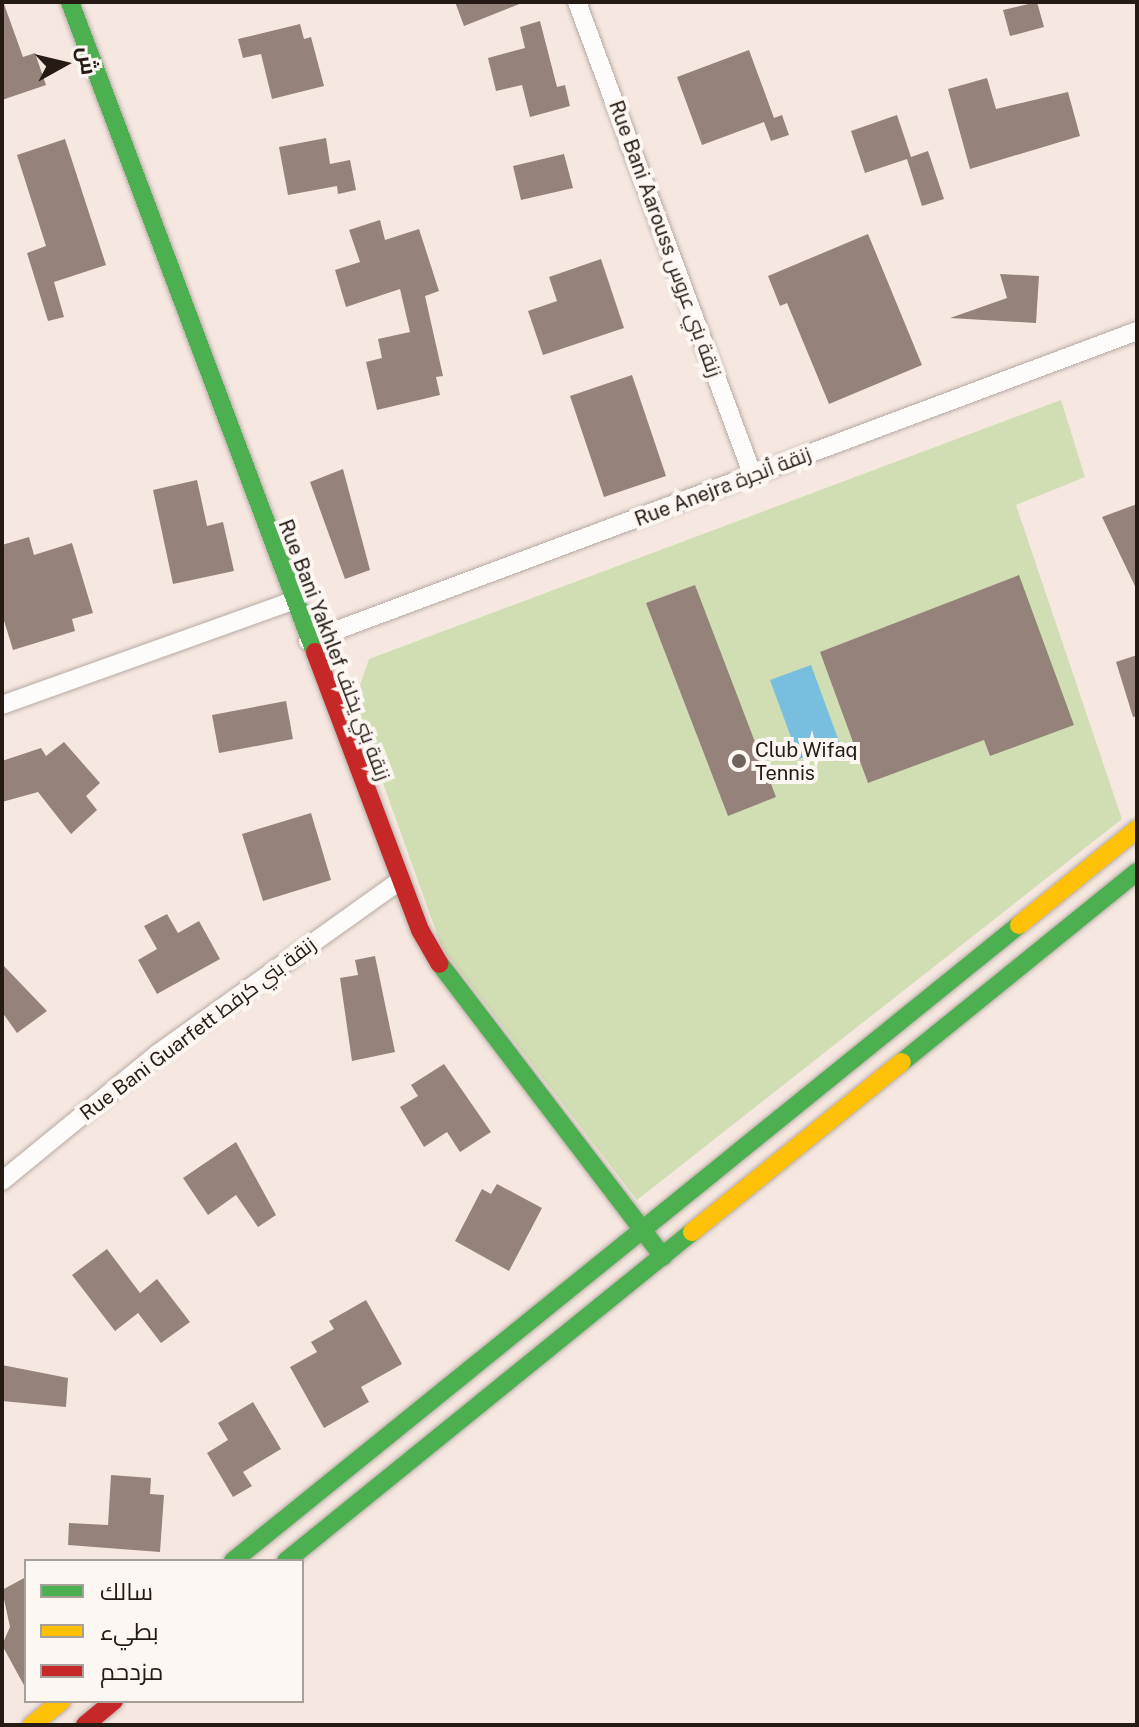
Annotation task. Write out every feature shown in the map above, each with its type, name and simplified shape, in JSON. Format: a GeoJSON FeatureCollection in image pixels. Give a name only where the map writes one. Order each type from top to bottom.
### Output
{"type":"FeatureCollection","features":[{"type":"Feature","properties":{"kind":"street","name":"Rue Bani Yakhlef زنقة بني يخلف"},"geometry":{"type":"LineString","coordinates":[[70,2],[398,882],[441,972],[663,1257]]}},
{"type":"Feature","properties":{"kind":"street","name":"Rue Bani Aarouss زنقة بني عروس"},"geometry":{"type":"LineString","coordinates":[[577,2],[753,476]]}},
{"type":"Feature","properties":{"kind":"street","name":"Rue Anejra زنقة أنجرة"},"geometry":{"type":"LineString","coordinates":[[308,641],[1137,331]]}},
{"type":"Feature","properties":{"kind":"street"},"geometry":{"type":"LineString","coordinates":[[2,705],[292,601]]}},
{"type":"Feature","properties":{"kind":"street"},"geometry":{"type":"LineString","coordinates":[[235,1559],[1137,829]]}},
{"type":"Feature","properties":{"kind":"street"},"geometry":{"type":"LineString","coordinates":[[288,1559],[1137,872]]}},
{"type":"Feature","properties":{"kind":"street","name":"Rue Bani Guarfett زنقة بني كرفط"},"geometry":{"type":"LineString","coordinates":[[2,1181],[157,1054],[398,882]]}},
{"type":"Feature","properties":{"kind":"street"},"geometry":{"type":"LineString","coordinates":[[32,1725],[60,1703]]}},
{"type":"Feature","properties":{"kind":"street"},"geometry":{"type":"LineString","coordinates":[[85,1725],[112,1703]]}},
{"type":"Feature","properties":{"kind":"green space","name":"Club Wifaq Tennis"},"geometry":{"type":"Polygon","coordinates":[[[1061,400],[1085,477],[1016,505],[1122,819],[637,1200],[442,948],[354,702],[369,659],[1061,400]]]}},
{"type":"Feature","properties":{"kind":"water"},"geometry":{"type":"Polygon","coordinates":[[[811,665],[840,744],[799,759],[770,680],[811,665]]]}},
{"type":"Feature","properties":{"kind":"building"},"geometry":{"type":"Polygon","coordinates":[[[455,2],[522,2],[522,3],[464,26],[455,2]]]}},
{"type":"Feature","properties":{"kind":"building"},"geometry":{"type":"Polygon","coordinates":[[[1037,2],[1044,27],[1010,36],[1003,10],[1037,2]]]}},
{"type":"Feature","properties":{"kind":"building"},"geometry":{"type":"Polygon","coordinates":[[[4,4],[23,57],[35,53],[46,85],[2,100],[4,4]]]}},
{"type":"Feature","properties":{"kind":"building"},"geometry":{"type":"Polygon","coordinates":[[[540,21],[557,87],[565,85],[570,106],[530,117],[522,85],[496,91],[488,58],[525,48],[520,27],[540,21]]]}},
{"type":"Feature","properties":{"kind":"building"},"geometry":{"type":"Polygon","coordinates":[[[300,24],[304,39],[311,37],[324,86],[272,99],[261,54],[243,58],[238,39],[300,24]]]}},
{"type":"Feature","properties":{"kind":"building"},"geometry":{"type":"Polygon","coordinates":[[[749,50],[774,118],[782,115],[789,135],[771,141],[764,122],[702,145],[677,77],[749,50]]]}},
{"type":"Feature","properties":{"kind":"building"},"geometry":{"type":"Polygon","coordinates":[[[987,78],[996,109],[1068,92],[1080,136],[970,169],[948,89],[987,78]]]}},
{"type":"Feature","properties":{"kind":"building"},"geometry":{"type":"Polygon","coordinates":[[[897,115],[911,157],[928,151],[944,199],[922,206],[907,159],[865,173],[851,131],[897,115]]]}},
{"type":"Feature","properties":{"kind":"building"},"geometry":{"type":"Polygon","coordinates":[[[326,138],[330,164],[350,160],[356,190],[338,194],[337,186],[288,195],[279,147],[326,138]]]}},
{"type":"Feature","properties":{"kind":"building"},"geometry":{"type":"Polygon","coordinates":[[[65,139],[106,265],[54,282],[64,317],[48,321],[27,253],[46,246],[17,155],[65,139]]]}},
{"type":"Feature","properties":{"kind":"building"},"geometry":{"type":"Polygon","coordinates":[[[564,154],[573,188],[521,200],[513,166],[564,154]]]}},
{"type":"Feature","properties":{"kind":"building"},"geometry":{"type":"Polygon","coordinates":[[[380,220],[385,240],[419,229],[439,291],[425,296],[443,376],[436,377],[440,395],[377,410],[366,362],[382,358],[378,339],[410,332],[400,289],[346,307],[335,270],[360,262],[349,230],[380,220]]]}},
{"type":"Feature","properties":{"kind":"building"},"geometry":{"type":"Polygon","coordinates":[[[868,234],[922,365],[829,404],[787,303],[780,306],[768,276],[868,234]]]}},
{"type":"Feature","properties":{"kind":"building"},"geometry":{"type":"Polygon","coordinates":[[[601,259],[624,328],[543,355],[528,311],[557,301],[549,277],[601,259]]]}},
{"type":"Feature","properties":{"kind":"building"},"geometry":{"type":"Polygon","coordinates":[[[1000,274],[1039,276],[1036,323],[950,318],[1007,298],[1000,274]]]}},
{"type":"Feature","properties":{"kind":"building"},"geometry":{"type":"Polygon","coordinates":[[[632,375],[666,476],[604,497],[570,396],[632,375]]]}},
{"type":"Feature","properties":{"kind":"building"},"geometry":{"type":"Polygon","coordinates":[[[343,469],[370,570],[345,579],[310,482],[343,469]]]}},
{"type":"Feature","properties":{"kind":"building"},"geometry":{"type":"Polygon","coordinates":[[[197,480],[207,526],[223,522],[234,571],[173,584],[153,490],[197,480]]]}},
{"type":"Feature","properties":{"kind":"building"},"geometry":{"type":"Polygon","coordinates":[[[1137,504],[1137,586],[1135,586],[1102,517],[1137,504]]]}},
{"type":"Feature","properties":{"kind":"building"},"geometry":{"type":"Polygon","coordinates":[[[29,537],[34,555],[72,543],[93,613],[72,619],[75,631],[13,650],[2,614],[2,545],[29,537]]]}},
{"type":"Feature","properties":{"kind":"building"},"geometry":{"type":"Polygon","coordinates":[[[1019,575],[1074,725],[990,756],[984,740],[868,783],[820,652],[1019,575]]]}},
{"type":"Feature","properties":{"kind":"building"},"geometry":{"type":"Polygon","coordinates":[[[695,585],[776,797],[728,816],[646,603],[695,585]]]}},
{"type":"Feature","properties":{"kind":"building"},"geometry":{"type":"Polygon","coordinates":[[[1137,655],[1137,716],[1133,717],[1116,662],[1137,655]]]}},
{"type":"Feature","properties":{"kind":"building"},"geometry":{"type":"Polygon","coordinates":[[[286,701],[293,739],[219,753],[212,715],[286,701]]]}},
{"type":"Feature","properties":{"kind":"building"},"geometry":{"type":"Polygon","coordinates":[[[64,742],[100,783],[86,796],[97,810],[71,834],[38,792],[2,802],[2,761],[41,748],[46,756],[64,742]]]}},
{"type":"Feature","properties":{"kind":"building"},"geometry":{"type":"Polygon","coordinates":[[[311,813],[331,880],[263,901],[242,834],[311,813]]]}},
{"type":"Feature","properties":{"kind":"building"},"geometry":{"type":"Polygon","coordinates":[[[167,914],[178,933],[199,921],[220,959],[157,994],[138,960],[157,949],[144,926],[167,914]]]}},
{"type":"Feature","properties":{"kind":"building"},"geometry":{"type":"Polygon","coordinates":[[[375,956],[395,1052],[352,1061],[340,978],[358,975],[355,960],[375,956]]]}},
{"type":"Feature","properties":{"kind":"building"},"geometry":{"type":"Polygon","coordinates":[[[2,964],[47,1011],[17,1033],[2,1012],[2,964]]]}},
{"type":"Feature","properties":{"kind":"building"},"geometry":{"type":"Polygon","coordinates":[[[444,1064],[491,1132],[460,1152],[447,1132],[424,1147],[400,1107],[418,1096],[411,1085],[444,1064]]]}},
{"type":"Feature","properties":{"kind":"building"},"geometry":{"type":"Polygon","coordinates":[[[236,1142],[276,1215],[258,1227],[236,1195],[208,1215],[183,1178],[236,1142]]]}},
{"type":"Feature","properties":{"kind":"building"},"geometry":{"type":"Polygon","coordinates":[[[497,1184],[542,1208],[509,1271],[455,1241],[482,1189],[491,1194],[497,1184]]]}},
{"type":"Feature","properties":{"kind":"building"},"geometry":{"type":"Polygon","coordinates":[[[107,1249],[140,1293],[157,1279],[190,1322],[161,1343],[138,1313],[115,1331],[72,1275],[107,1249]]]}},
{"type":"Feature","properties":{"kind":"building"},"geometry":{"type":"Polygon","coordinates":[[[366,1300],[402,1364],[361,1387],[369,1402],[324,1428],[290,1367],[317,1352],[311,1342],[334,1329],[329,1321],[366,1300]]]}},
{"type":"Feature","properties":{"kind":"building"},"geometry":{"type":"Polygon","coordinates":[[[2,1365],[68,1378],[66,1407],[2,1401],[2,1365]]]}},
{"type":"Feature","properties":{"kind":"building"},"geometry":{"type":"Polygon","coordinates":[[[253,1402],[281,1449],[243,1472],[252,1486],[233,1497],[207,1453],[228,1440],[218,1423],[253,1402]]]}},
{"type":"Feature","properties":{"kind":"building"},"geometry":{"type":"Polygon","coordinates":[[[111,1475],[151,1478],[150,1494],[164,1495],[160,1552],[68,1545],[69,1523],[108,1525],[111,1475]]]}},
{"type":"Feature","properties":{"kind":"building"},"geometry":{"type":"Polygon","coordinates":[[[24,1578],[24,1685],[2,1645],[10,1627],[2,1590],[24,1578]]]}},
{"type":"Feature","properties":{"kind":"traffic: fast"},"geometry":{"type":"LineString","coordinates":[[70,2],[315,652]]}},
{"type":"Feature","properties":{"kind":"traffic: fast"},"geometry":{"type":"LineString","coordinates":[[902,1062],[1137,872]]}},
{"type":"Feature","properties":{"kind":"traffic: fast"},"geometry":{"type":"LineString","coordinates":[[235,1559],[1019,925]]}},
{"type":"Feature","properties":{"kind":"traffic: fast"},"geometry":{"type":"LineString","coordinates":[[440,964],[663,1257]]}},
{"type":"Feature","properties":{"kind":"traffic: fast"},"geometry":{"type":"LineString","coordinates":[[288,1559],[692,1232]]}},
{"type":"Feature","properties":{"kind":"traffic: slow"},"geometry":{"type":"LineString","coordinates":[[1019,925],[1137,829]]}},
{"type":"Feature","properties":{"kind":"traffic: slow"},"geometry":{"type":"LineString","coordinates":[[692,1232],[902,1062]]}},
{"type":"Feature","properties":{"kind":"traffic: slow"},"geometry":{"type":"LineString","coordinates":[[32,1725],[60,1703]]}},
{"type":"Feature","properties":{"kind":"traffic: jam"},"geometry":{"type":"LineString","coordinates":[[315,652],[420,930],[440,964]]}},
{"type":"Feature","properties":{"kind":"traffic: jam"},"geometry":{"type":"LineString","coordinates":[[85,1725],[112,1703]]}},
{"type":"Feature","properties":{"kind":"place","name":"Club Wifaq Tennis"},"geometry":{"type":"Point","coordinates":[739,761]}}]}
